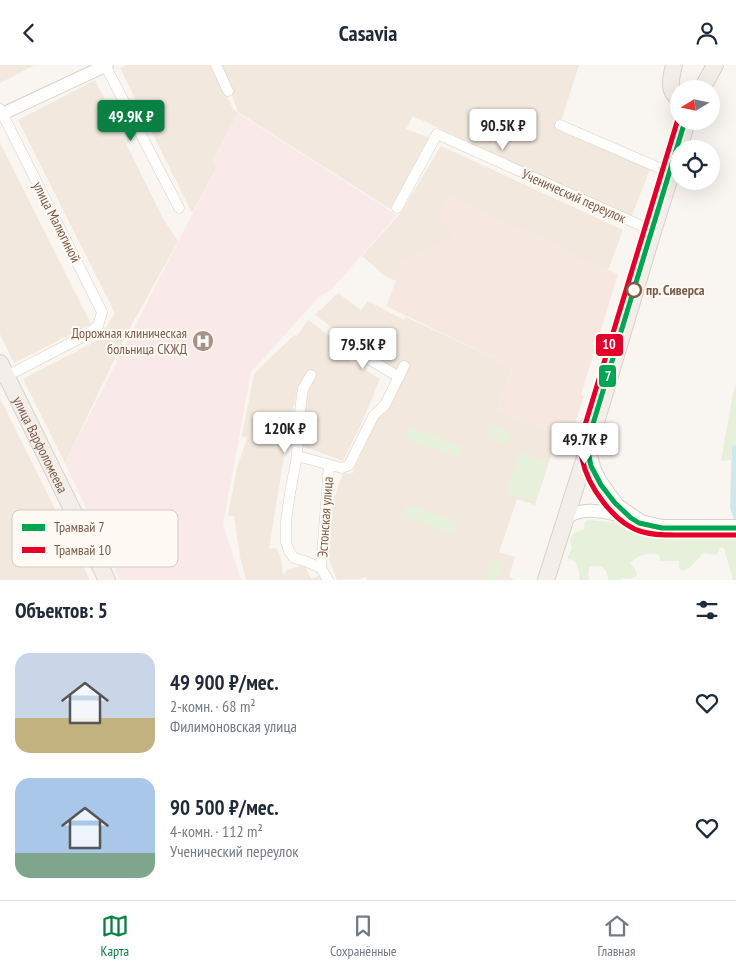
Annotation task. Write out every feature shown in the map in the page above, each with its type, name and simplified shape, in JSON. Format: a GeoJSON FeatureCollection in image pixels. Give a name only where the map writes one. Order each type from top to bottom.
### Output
{"type":"FeatureCollection","features":[{"type":"Feature","properties":{"kind":"main road"},"geometry":{"type":"LineString","coordinates":[[698,80],[702,65]]}},
{"type":"Feature","properties":{"kind":"main road"},"geometry":{"type":"LineString","coordinates":[[707,80],[715,65]]}},
{"type":"Feature","properties":{"kind":"main road"},"geometry":{"type":"LineString","coordinates":[[670,80],[674,66]]}},
{"type":"Feature","properties":{"kind":"main road"},"geometry":{"type":"LineString","coordinates":[[546,580],[670,179]]}},
{"type":"Feature","properties":{"kind":"main road","name":"улица Варфоломеева"},"geometry":{"type":"LineString","coordinates":[[2,373],[71,510]]}},
{"type":"Feature","properties":{"kind":"main road","name":"улица Варфоломеева"},"geometry":{"type":"LineString","coordinates":[[100,567],[107,580]]}},
{"type":"Feature","properties":{"kind":"street"},"geometry":{"type":"LineString","coordinates":[[1,113],[106,65],[179,208]]}},
{"type":"Feature","properties":{"kind":"street"},"geometry":{"type":"LineString","coordinates":[[216,65],[228,91]]}},
{"type":"Feature","properties":{"kind":"street","name":"улица Малюгиной"},"geometry":{"type":"LineString","coordinates":[[1,113],[102,312],[98,326],[88,334],[2,373]]}},
{"type":"Feature","properties":{"kind":"street"},"geometry":{"type":"LineString","coordinates":[[560,125],[670,172]]}},
{"type":"Feature","properties":{"kind":"street","name":"Ученический переулок"},"geometry":{"type":"LineString","coordinates":[[397,208],[437,133],[653,231]]}},
{"type":"Feature","properties":{"kind":"street"},"geometry":{"type":"LineString","coordinates":[[340,342],[399,377]]}},
{"type":"Feature","properties":{"kind":"street","name":"Эстонская улица"},"geometry":{"type":"LineString","coordinates":[[298,456],[344,468],[349,465],[374,415],[385,405],[404,366]]}},
{"type":"Feature","properties":{"kind":"street"},"geometry":{"type":"LineString","coordinates":[[311,375],[303,389],[298,433],[298,456],[286,521],[286,542],[294,558],[321,568],[328,580]]}},
{"type":"Feature","properties":{"kind":"street"},"geometry":{"type":"LineString","coordinates":[[591,438],[591,456],[600,480],[618,505],[641,521]]}},
{"type":"Feature","properties":{"kind":"street","name":"Эстонская улица"},"geometry":{"type":"LineString","coordinates":[[321,568],[329,465]]}},
{"type":"Feature","properties":{"kind":"street"},"geometry":{"type":"LineString","coordinates":[[576,483],[587,479],[600,480]]}},
{"type":"Feature","properties":{"kind":"street"},"geometry":{"type":"LineString","coordinates":[[565,519],[585,511],[621,516],[662,526],[736,526]]}},
{"type":"Feature","properties":{"kind":"shaded area"},"geometry":{"type":"Polygon","coordinates":[[[0,65],[35,65],[0,83],[0,65]]]}},
{"type":"Feature","properties":{"kind":"shaded area"},"geometry":{"type":"Polygon","coordinates":[[[126,65],[213,65],[233,109],[238,113],[213,160],[217,166],[192,213],[120,68],[126,65]]]}},
{"type":"Feature","properties":{"kind":"shaded area"},"geometry":{"type":"Polygon","coordinates":[[[221,65],[579,65],[557,130],[650,169],[631,218],[413,116],[406,129],[432,139],[390,209],[238,112],[221,65]]]}},
{"type":"Feature","properties":{"kind":"shaded area"},"geometry":{"type":"Polygon","coordinates":[[[95,80],[163,219],[178,241],[126,335],[65,463],[23,379],[98,340],[115,313],[18,120],[95,80]]]}},
{"type":"Feature","properties":{"kind":"shaded area","name":"Дорожная клиническая больница СКЖД"},"geometry":{"type":"Polygon","coordinates":[[[238,113],[397,215],[331,290],[319,297],[251,372],[223,524],[241,580],[120,580],[114,567],[178,567],[178,510],[87,510],[65,463],[217,166],[213,160],[238,113]]]}},
{"type":"Feature","properties":{"kind":"shaded area"},"geometry":{"type":"Polygon","coordinates":[[[0,143],[91,324],[14,363],[0,334],[0,143]]]}},
{"type":"Feature","properties":{"kind":"shaded area"},"geometry":{"type":"Polygon","coordinates":[[[441,146],[623,230],[608,270],[586,263],[449,194],[453,239],[403,263],[396,281],[385,276],[362,256],[400,214],[441,146]]]}},
{"type":"Feature","properties":{"kind":"shaded area"},"geometry":{"type":"Polygon","coordinates":[[[449,194],[586,263],[618,274],[581,395],[584,396],[574,428],[564,425],[563,430],[559,428],[557,433],[496,411],[513,367],[386,306],[396,281],[395,275],[403,263],[453,239],[438,216],[449,194]]]}},
{"type":"Feature","properties":{"kind":"shaded area"},"geometry":{"type":"Polygon","coordinates":[[[338,293],[361,310],[368,301],[404,320],[406,317],[513,367],[496,411],[557,433],[535,505],[517,499],[499,552],[515,557],[509,577],[515,580],[367,580],[367,577],[337,580],[327,554],[326,542],[332,504],[343,473],[352,474],[377,419],[403,375],[385,366],[315,315],[338,293]]]}},
{"type":"Feature","properties":{"kind":"shaded area"},"geometry":{"type":"Polygon","coordinates":[[[308,320],[335,340],[330,348],[380,379],[343,461],[299,446],[304,430],[307,389],[301,386],[295,400],[269,549],[276,548],[281,559],[283,575],[288,569],[305,565],[311,579],[324,574],[327,580],[246,580],[240,557],[234,516],[228,516],[237,468],[247,438],[242,436],[254,374],[294,335],[297,336],[308,320]]]}},
{"type":"Feature","properties":{"kind":"shaded area"},"geometry":{"type":"Polygon","coordinates":[[[0,398],[55,510],[12,510],[12,567],[84,567],[90,580],[0,580],[0,398]]]}},
{"type":"Feature","properties":{"kind":"green space"},"geometry":{"type":"Polygon","coordinates":[[[736,384],[736,445],[732,446],[731,460],[721,461],[733,393],[736,384]]]}},
{"type":"Feature","properties":{"kind":"green space"},"geometry":{"type":"Polygon","coordinates":[[[492,425],[511,431],[507,445],[487,438],[492,425]]]}},
{"type":"Feature","properties":{"kind":"green space"},"geometry":{"type":"Polygon","coordinates":[[[410,427],[462,446],[458,458],[405,439],[410,427]]]}},
{"type":"Feature","properties":{"kind":"green space"},"geometry":{"type":"Polygon","coordinates":[[[520,452],[548,462],[534,503],[506,493],[520,452]]]}},
{"type":"Feature","properties":{"kind":"green space"},"geometry":{"type":"Polygon","coordinates":[[[407,504],[458,522],[453,534],[403,516],[407,504]]]}},
{"type":"Feature","properties":{"kind":"green space"},"geometry":{"type":"Polygon","coordinates":[[[589,520],[618,523],[658,537],[665,535],[736,536],[736,580],[733,580],[724,548],[720,547],[717,554],[703,553],[692,566],[683,571],[679,568],[679,561],[661,561],[658,554],[647,554],[630,563],[637,573],[637,576],[633,578],[608,580],[607,573],[603,568],[593,566],[589,568],[588,576],[590,580],[580,580],[577,564],[575,561],[568,559],[572,548],[570,540],[574,533],[584,529],[585,522],[589,520]]]}},
{"type":"Feature","properties":{"kind":"green space"},"geometry":{"type":"Polygon","coordinates":[[[491,560],[502,564],[497,580],[484,580],[491,560]]]}},
{"type":"Feature","properties":{"kind":"water"},"geometry":{"type":"Polygon","coordinates":[[[736,445],[736,527],[730,507],[732,446],[736,445]]]}},
{"type":"Feature","properties":{"kind":"tram line","name":"10"},"geometry":{"type":"LineString","coordinates":[[675,130],[582,435],[581,455],[585,469],[596,492],[613,513],[633,528],[659,535],[736,535]]}},
{"type":"Feature","properties":{"kind":"tram line","name":"7"},"geometry":{"type":"LineString","coordinates":[[682,130],[589,437],[589,456],[591,466],[601,485],[615,503],[639,523],[662,528],[736,528]]}},
{"type":"Feature","properties":{"kind":"place","name":"пр. Сиверса"},"geometry":{"type":"Point","coordinates":[634,290]}},
{"type":"Feature","properties":{"kind":"place","name":"Дорожная клиническая больница СКЖД"},"geometry":{"type":"Point","coordinates":[203,341]}}]}
